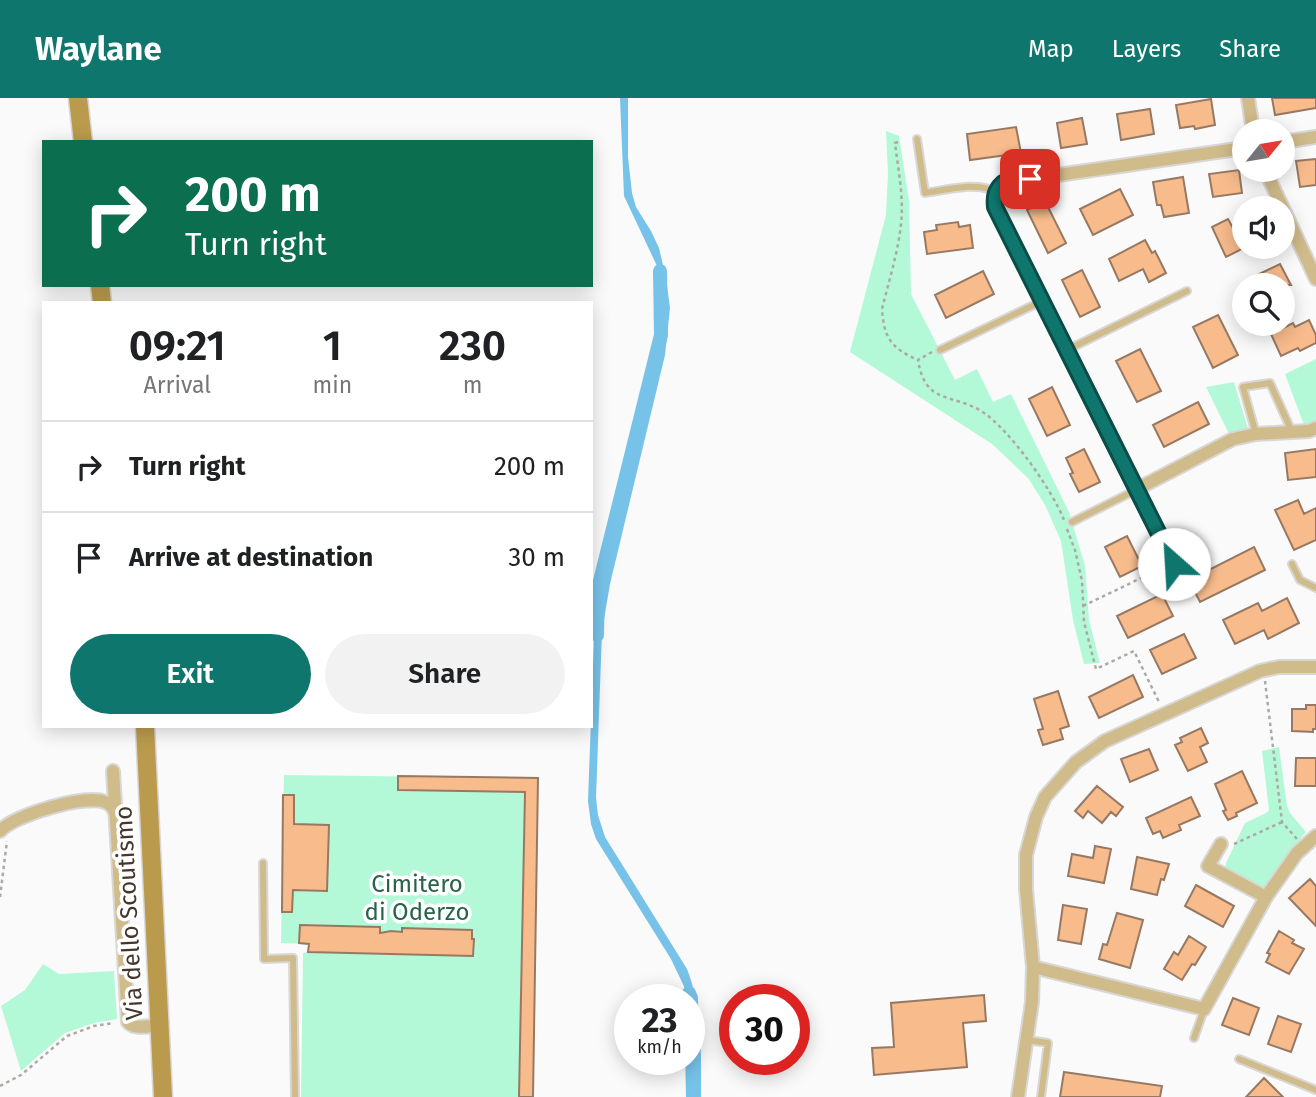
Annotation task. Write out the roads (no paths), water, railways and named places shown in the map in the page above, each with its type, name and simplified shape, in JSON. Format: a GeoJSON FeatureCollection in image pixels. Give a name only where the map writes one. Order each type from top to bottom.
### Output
{"type":"FeatureCollection","features":[{"type":"Feature","properties":{"kind":"street"},"geometry":{"type":"LineString","coordinates":[[78,98],[83,140]]}},
{"type":"Feature","properties":{"kind":"street"},"geometry":{"type":"LineString","coordinates":[[1248,98],[1251,119]]}},
{"type":"Feature","properties":{"kind":"street"},"geometry":{"type":"LineString","coordinates":[[1295,140],[1316,136]]}},
{"type":"Feature","properties":{"kind":"street"},"geometry":{"type":"LineString","coordinates":[[1174,564],[995,207],[994,199],[1003,183],[1232,150]]}},
{"type":"Feature","properties":{"kind":"street"},"geometry":{"type":"LineString","coordinates":[[1271,182],[1316,279]]}},
{"type":"Feature","properties":{"kind":"street"},"geometry":{"type":"LineString","coordinates":[[1137,489],[1233,439],[1316,428]]}},
{"type":"Feature","properties":{"kind":"street"},"geometry":{"type":"LineString","coordinates":[[1018,1097],[1032,1000],[1033,967],[1026,889],[1026,855],[1036,817],[1045,797],[1076,762],[1105,741],[1264,670],[1279,667],[1316,667]]}},
{"type":"Feature","properties":{"kind":"street","name":"Via dello Scoutismo"},"geometry":{"type":"LineString","coordinates":[[145,728],[163,1097]]}},
{"type":"Feature","properties":{"kind":"street"},"geometry":{"type":"LineString","coordinates":[[113,771],[128,1022],[137,1027],[159,1025]]}},
{"type":"Feature","properties":{"kind":"street"},"geometry":{"type":"LineString","coordinates":[[4,834],[9,823],[68,803],[104,802],[114,810],[117,817]]}},
{"type":"Feature","properties":{"kind":"street"},"geometry":{"type":"LineString","coordinates":[[1033,967],[1204,1009],[1266,897],[1297,853],[1316,836]]}},
{"type":"Feature","properties":{"kind":"street"},"geometry":{"type":"LineString","coordinates":[[1221,844],[1208,866],[1266,897]]}},
{"type":"Feature","properties":{"kind":"lane"},"geometry":{"type":"LineString","coordinates":[[917,139],[925,193],[975,186],[996,192]]}},
{"type":"Feature","properties":{"kind":"lane"},"geometry":{"type":"LineString","coordinates":[[1067,350],[1187,291]]}},
{"type":"Feature","properties":{"kind":"lane"},"geometry":{"type":"LineString","coordinates":[[940,350],[1042,301]]}},
{"type":"Feature","properties":{"kind":"lane"},"geometry":{"type":"LineString","coordinates":[[1256,434],[1243,387],[1270,383],[1292,432]]}},
{"type":"Feature","properties":{"kind":"lane"},"geometry":{"type":"LineString","coordinates":[[1072,523],[1137,489]]}},
{"type":"Feature","properties":{"kind":"lane"},"geometry":{"type":"LineString","coordinates":[[1292,564],[1300,580],[1316,588]]}},
{"type":"Feature","properties":{"kind":"lane"},"geometry":{"type":"LineString","coordinates":[[262,863],[264,959],[293,958],[295,1097]]}},
{"type":"Feature","properties":{"kind":"lane"},"geometry":{"type":"LineString","coordinates":[[1194,1038],[1204,1009]]}},
{"type":"Feature","properties":{"kind":"lane"},"geometry":{"type":"LineString","coordinates":[[1027,1040],[1048,1044],[1041,1097]]}},
{"type":"Feature","properties":{"kind":"lane"},"geometry":{"type":"LineString","coordinates":[[1239,1059],[1316,1090]]}},
{"type":"Feature","properties":{"kind":"water"},"geometry":{"type":"Polygon","coordinates":[[[620,98],[628,98],[628,157],[632,193],[636,207],[659,248],[670,308],[665,355],[610,584],[602,631],[596,798],[605,837],[687,969],[692,984],[683,984],[671,959],[596,839],[588,801],[591,728],[593,728],[594,637],[606,564],[662,332],[663,298],[657,266],[624,196],[620,98]]]}},
{"type":"Feature","properties":{"kind":"water"},"geometry":{"type":"Polygon","coordinates":[[[691,1075],[701,1075],[701,1097],[690,1097],[691,1075]]]}},
{"type":"Feature","properties":{"kind":"waterway"},"geometry":{"type":"LineString","coordinates":[[597,635],[598,589],[661,335],[660,271]]}},
{"type":"Feature","properties":{"kind":"waterway"},"geometry":{"type":"LineString","coordinates":[[693,1075],[693,1097]]}},
{"type":"Feature","properties":{"kind":"park label","name":"Cimitero di Oderzo"},"geometry":{"type":"Point","coordinates":[417,898]}}]}
